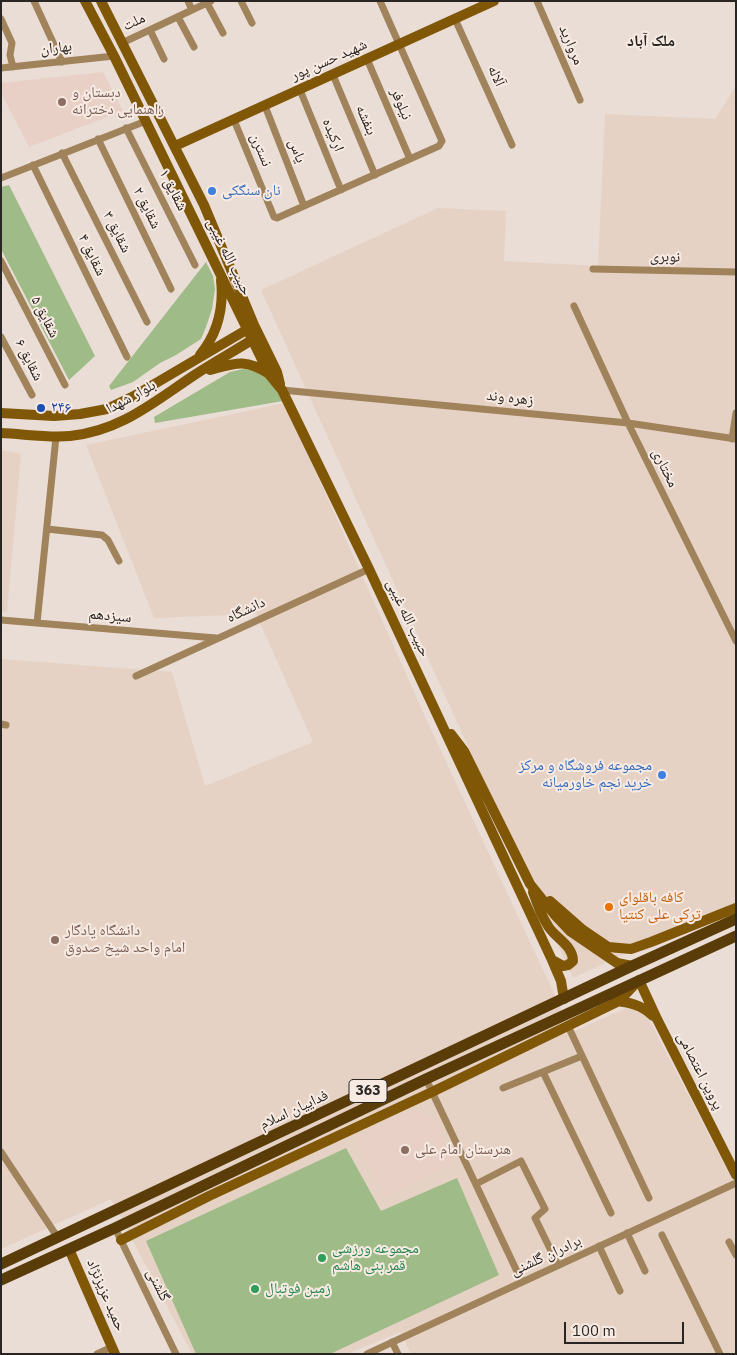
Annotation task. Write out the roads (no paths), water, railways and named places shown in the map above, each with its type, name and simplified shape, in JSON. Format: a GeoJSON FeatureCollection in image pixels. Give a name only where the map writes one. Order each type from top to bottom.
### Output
{"type":"FeatureCollection","features":[{"type":"Feature","properties":{"kind":"main road","name":"حبیب الله غیبی"},"geometry":{"type":"LineString","coordinates":[[85,1],[221,273],[251,327]]}},
{"type":"Feature","properties":{"kind":"main road","name":"حبیب الله غیبی"},"geometry":{"type":"LineString","coordinates":[[101,1],[204,205],[270,374],[282,390]]}},
{"type":"Feature","properties":{"kind":"main road","name":"شهید حسن پور"},"geometry":{"type":"LineString","coordinates":[[175,146],[492,2]]}},
{"type":"Feature","properties":{"kind":"main road"},"geometry":{"type":"LineString","coordinates":[[191,212],[204,205]]}},
{"type":"Feature","properties":{"kind":"main road"},"geometry":{"type":"LineString","coordinates":[[196,360],[216,329],[221,312],[223,295],[221,273]]}},
{"type":"Feature","properties":{"kind":"main road","name":"بلوار شهدا"},"geometry":{"type":"LineString","coordinates":[[1,414],[54,416],[107,409],[134,396],[251,327]]}},
{"type":"Feature","properties":{"kind":"main road","name":"حبیب الله غیبی"},"geometry":{"type":"LineString","coordinates":[[256,338],[277,372],[282,390],[369,569],[552,960],[561,981],[564,999]]}},
{"type":"Feature","properties":{"kind":"main road","name":"بلوار شهدا"},"geometry":{"type":"LineString","coordinates":[[1,433],[56,437],[72,436],[118,423],[142,412],[197,374],[256,338]]}},
{"type":"Feature","properties":{"kind":"main road"},"geometry":{"type":"LineString","coordinates":[[197,374],[236,363],[248,363],[270,374]]}},
{"type":"Feature","properties":{"kind":"main road","name":"حبیب الله غیبی"},"geometry":{"type":"LineString","coordinates":[[442,724],[464,751],[530,884],[570,931],[617,963],[632,966]]}},
{"type":"Feature","properties":{"kind":"main road"},"geometry":{"type":"LineString","coordinates":[[530,884],[583,930],[608,947],[631,949],[736,908]]}},
{"type":"Feature","properties":{"kind":"main road"},"geometry":{"type":"LineString","coordinates":[[530,884],[549,927],[570,949],[573,956],[572,961],[568,965],[563,966],[552,960]]}},
{"type":"Feature","properties":{"kind":"main road","name":"فداییان اسلام"},"geometry":{"type":"LineString","coordinates":[[1,1264],[632,966],[736,919]]}},
{"type":"Feature","properties":{"kind":"main road","name":"فداییان اسلام"},"geometry":{"type":"LineString","coordinates":[[1,1280],[115,1228],[426,1079],[736,936]]}},
{"type":"Feature","properties":{"kind":"main road"},"geometry":{"type":"LineString","coordinates":[[121,1240],[619,1001],[639,980],[632,966]]}},
{"type":"Feature","properties":{"kind":"main road","name":"پروین اعتصامی"},"geometry":{"type":"LineString","coordinates":[[639,980],[736,1175]]}},
{"type":"Feature","properties":{"kind":"main road"},"geometry":{"type":"LineString","coordinates":[[598,999],[631,1003],[646,1009],[657,1019]]}},
{"type":"Feature","properties":{"kind":"main road","name":"حمید عزیزنژاد"},"geometry":{"type":"LineString","coordinates":[[69,1249],[113,1351]]}},
{"type":"Feature","properties":{"kind":"street"},"geometry":{"type":"LineString","coordinates":[[34,1],[62,62]]}},
{"type":"Feature","properties":{"kind":"street"},"geometry":{"type":"LineString","coordinates":[[188,1],[192,10]]}},
{"type":"Feature","properties":{"kind":"street"},"geometry":{"type":"LineString","coordinates":[[241,1],[252,23]]}},
{"type":"Feature","properties":{"kind":"street"},"geometry":{"type":"LineString","coordinates":[[304,206],[441,144],[442,141],[380,1]]}},
{"type":"Feature","properties":{"kind":"street","name":"مروارید"},"geometry":{"type":"LineString","coordinates":[[538,1],[580,100]]}},
{"type":"Feature","properties":{"kind":"street"},"geometry":{"type":"LineString","coordinates":[[209,2],[223,33]]}},
{"type":"Feature","properties":{"kind":"street","name":"ملت"},"geometry":{"type":"LineString","coordinates":[[122,43],[209,2]]}},
{"type":"Feature","properties":{"kind":"street"},"geometry":{"type":"LineString","coordinates":[[178,17],[194,46]]}},
{"type":"Feature","properties":{"kind":"street"},"geometry":{"type":"LineString","coordinates":[[1,19],[12,43],[10,55],[12,67]]}},
{"type":"Feature","properties":{"kind":"street","name":"آلاله"},"geometry":{"type":"LineString","coordinates":[[455,19],[512,145]]}},
{"type":"Feature","properties":{"kind":"street"},"geometry":{"type":"LineString","coordinates":[[150,30],[164,60]]}},
{"type":"Feature","properties":{"kind":"street","name":"بهاران"},"geometry":{"type":"LineString","coordinates":[[1,68],[114,56]]}},
{"type":"Feature","properties":{"kind":"street","name":"نیلوفر"},"geometry":{"type":"LineString","coordinates":[[367,59],[410,159]]}},
{"type":"Feature","properties":{"kind":"street","name":"بنفشه"},"geometry":{"type":"LineString","coordinates":[[333,75],[375,175]]}},
{"type":"Feature","properties":{"kind":"street","name":"ارکیده"},"geometry":{"type":"LineString","coordinates":[[300,90],[341,190]]}},
{"type":"Feature","properties":{"kind":"street","name":"یاس"},"geometry":{"type":"LineString","coordinates":[[265,106],[304,206]]}},
{"type":"Feature","properties":{"kind":"street","name":"نسترن"},"geometry":{"type":"LineString","coordinates":[[234,120],[274,218],[304,206]]}},
{"type":"Feature","properties":{"kind":"street"},"geometry":{"type":"LineString","coordinates":[[1,178],[146,121]]}},
{"type":"Feature","properties":{"kind":"street","name":"شقایق ۱"},"geometry":{"type":"LineString","coordinates":[[126,128],[195,265]]}},
{"type":"Feature","properties":{"kind":"street","name":"شقایق ۲"},"geometry":{"type":"LineString","coordinates":[[98,140],[171,289]]}},
{"type":"Feature","properties":{"kind":"street","name":"شقایق ۳"},"geometry":{"type":"LineString","coordinates":[[62,154],[147,322]]}},
{"type":"Feature","properties":{"kind":"street","name":"شقایق ۴"},"geometry":{"type":"LineString","coordinates":[[33,165],[127,357]]}},
{"type":"Feature","properties":{"kind":"street","name":"شقایق ۵"},"geometry":{"type":"LineString","coordinates":[[1,261],[65,385]]}},
{"type":"Feature","properties":{"kind":"street","name":"نوبری"},"geometry":{"type":"LineString","coordinates":[[593,269],[736,272]]}},
{"type":"Feature","properties":{"kind":"street","name":"مختاری"},"geometry":{"type":"LineString","coordinates":[[574,306],[628,424],[736,641]]}},
{"type":"Feature","properties":{"kind":"street","name":"شقایق ۶"},"geometry":{"type":"LineString","coordinates":[[1,337],[32,395]]}},
{"type":"Feature","properties":{"kind":"street","name":"زهره وند"},"geometry":{"type":"LineString","coordinates":[[282,390],[628,424],[734,439]]}},
{"type":"Feature","properties":{"kind":"street"},"geometry":{"type":"LineString","coordinates":[[734,439],[736,413]]}},
{"type":"Feature","properties":{"kind":"street"},"geometry":{"type":"LineString","coordinates":[[37,623],[56,437]]}},
{"type":"Feature","properties":{"kind":"street"},"geometry":{"type":"LineString","coordinates":[[47,529],[102,535],[108,540],[120,561]]}},
{"type":"Feature","properties":{"kind":"street","name":"دانشگاه"},"geometry":{"type":"LineString","coordinates":[[136,676],[369,569]]}},
{"type":"Feature","properties":{"kind":"street","name":"سیزدهم"},"geometry":{"type":"LineString","coordinates":[[1,620],[217,638]]}},
{"type":"Feature","properties":{"kind":"street"},"geometry":{"type":"LineString","coordinates":[[568,1026],[649,1198]]}},
{"type":"Feature","properties":{"kind":"street"},"geometry":{"type":"LineString","coordinates":[[502,1088],[582,1056]]}},
{"type":"Feature","properties":{"kind":"street"},"geometry":{"type":"LineString","coordinates":[[543,1072],[611,1213]]}},
{"type":"Feature","properties":{"kind":"street"},"geometry":{"type":"LineString","coordinates":[[426,1079],[522,1282]]}},
{"type":"Feature","properties":{"kind":"street"},"geometry":{"type":"LineString","coordinates":[[1,1152],[58,1238]]}},
{"type":"Feature","properties":{"kind":"street"},"geometry":{"type":"LineString","coordinates":[[476,1184],[522,1161],[545,1209],[535,1218],[558,1265]]}},
{"type":"Feature","properties":{"kind":"street","name":"برادران گلشنی"},"geometry":{"type":"LineString","coordinates":[[367,1354],[736,1183]]}},
{"type":"Feature","properties":{"kind":"street","name":"گلشنی"},"geometry":{"type":"LineString","coordinates":[[115,1228],[176,1354]]}},
{"type":"Feature","properties":{"kind":"street"},"geometry":{"type":"LineString","coordinates":[[627,1233],[645,1271]]}},
{"type":"Feature","properties":{"kind":"street"},"geometry":{"type":"LineString","coordinates":[[662,1235],[720,1354]]}},
{"type":"Feature","properties":{"kind":"street"},"geometry":{"type":"LineString","coordinates":[[729,1242],[736,1255]]}},
{"type":"Feature","properties":{"kind":"street"},"geometry":{"type":"LineString","coordinates":[[599,1246],[620,1291]]}},
{"type":"Feature","properties":{"kind":"street"},"geometry":{"type":"LineString","coordinates":[[392,1342],[398,1354]]}},
{"type":"Feature","properties":{"kind":"street"},"geometry":{"type":"LineString","coordinates":[[97,1354],[113,1351]]}},
{"type":"Feature","properties":{"kind":"place","name":"دبستان و راهنمایی دخترانه"},"geometry":{"type":"Point","coordinates":[62,102]}},
{"type":"Feature","properties":{"kind":"place","name":"نان سنگکی"},"geometry":{"type":"Point","coordinates":[212,191]}},
{"type":"Feature","properties":{"kind":"place","name":"۲۴۶"},"geometry":{"type":"Point","coordinates":[41,408]}},
{"type":"Feature","properties":{"kind":"place","name":"مجموعه فروشگاه و مرکز خرید نجم خاورمیانه"},"geometry":{"type":"Point","coordinates":[662,775]}},
{"type":"Feature","properties":{"kind":"place","name":"کافه باقلوای ترکی علی کنتیا"},"geometry":{"type":"Point","coordinates":[609,907]}},
{"type":"Feature","properties":{"kind":"place","name":"دانشگاه یادگار امام واحد شیخ صدوق"},"geometry":{"type":"Point","coordinates":[55,940]}},
{"type":"Feature","properties":{"kind":"place","name":"هنرستان امام علی"},"geometry":{"type":"Point","coordinates":[405,1150]}},
{"type":"Feature","properties":{"kind":"place","name":"مجموعه ورزشی قمر بنی هاشم"},"geometry":{"type":"Point","coordinates":[322,1258]}},
{"type":"Feature","properties":{"kind":"place","name":"زمین فوتبال"},"geometry":{"type":"Point","coordinates":[255,1289]}},
{"type":"Feature","properties":{"kind":"district","name":"ملک آباد"},"geometry":{"type":"Point","coordinates":[651,41]}}]}
